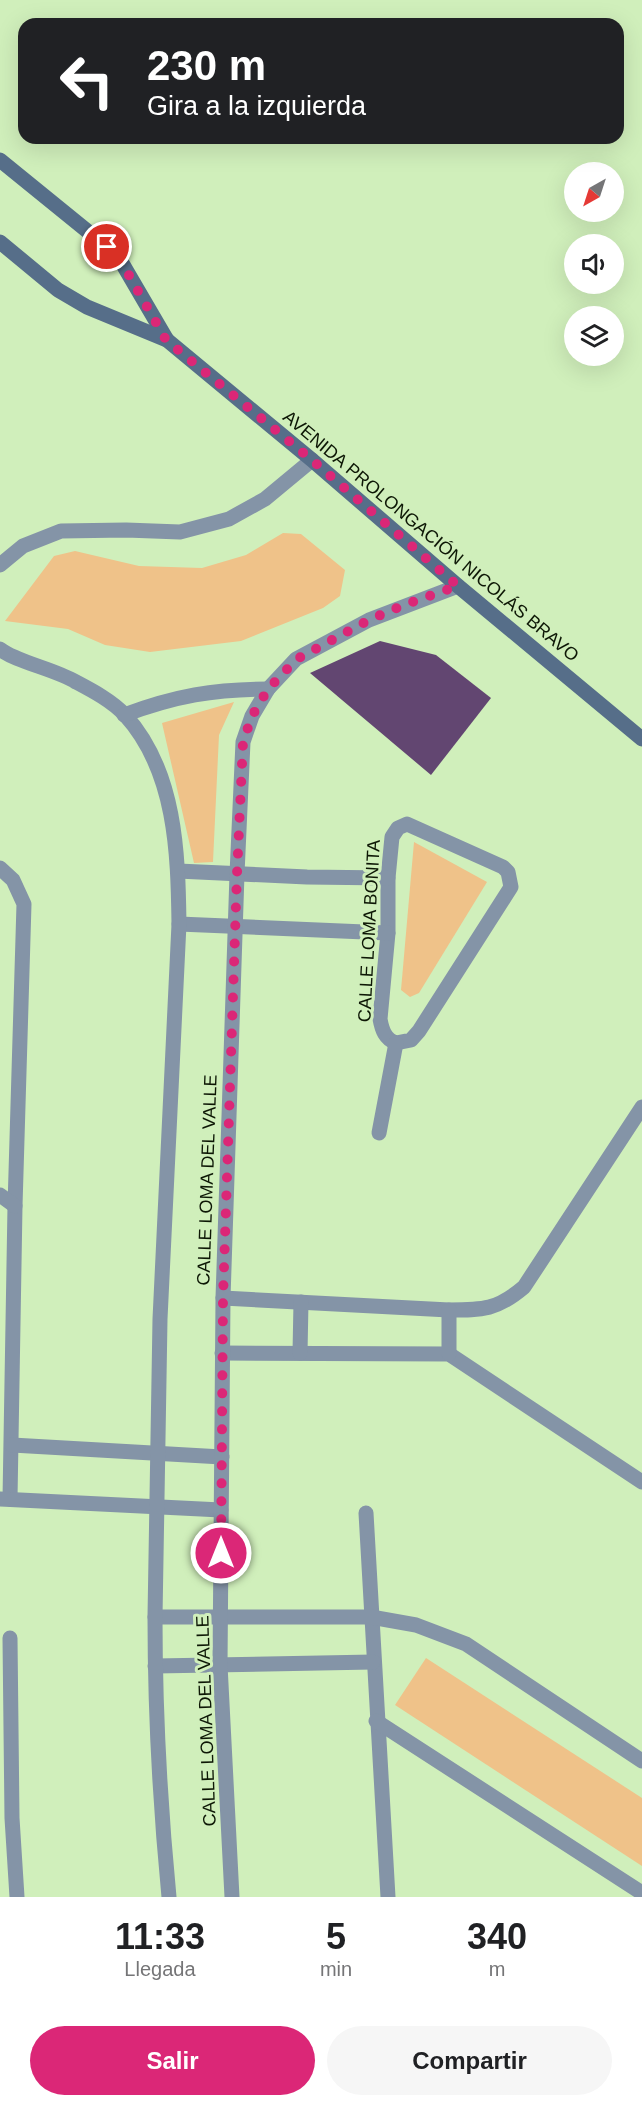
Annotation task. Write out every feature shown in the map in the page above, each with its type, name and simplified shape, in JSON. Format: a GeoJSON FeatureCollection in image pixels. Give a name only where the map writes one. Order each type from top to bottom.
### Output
{"type":"FeatureCollection","features":[{"type":"Feature","properties":{"kind":"main road","name":"AVENIDA PROLONGACIÓN NICOLÁS BRAVO"},"geometry":{"type":"LineString","coordinates":[[0,160],[107,247],[122,263],[166,340]]}},
{"type":"Feature","properties":{"kind":"main road","name":"AVENIDA PROLONGACIÓN NICOLÁS BRAVO"},"geometry":{"type":"LineString","coordinates":[[0,242],[58,291],[87,308],[166,340],[312,460],[458,586],[642,739]]}},
{"type":"Feature","properties":{"kind":"street"},"geometry":{"type":"LineString","coordinates":[[0,565],[23,546],[61,531],[180,532],[230,519],[264,499],[312,460]]}},
{"type":"Feature","properties":{"kind":"street","name":"CALLE LOMA DEL VALLE"},"geometry":{"type":"LineString","coordinates":[[232,1897],[220,1665],[222,1353],[243,742],[252,716],[268,689],[297,659],[330,639],[404,605],[458,586]]}},
{"type":"Feature","properties":{"kind":"street"},"geometry":{"type":"LineString","coordinates":[[0,649],[68,677],[104,698],[124,715],[149,747],[161,774],[178,871],[179,924],[160,1308],[155,1666],[163,1838],[169,1897]]}},
{"type":"Feature","properties":{"kind":"street"},"geometry":{"type":"LineString","coordinates":[[124,715],[159,702],[194,694],[231,689],[268,689]]}},
{"type":"Feature","properties":{"kind":"street","name":"CALLE LOMA BONITA"},"geometry":{"type":"LineString","coordinates":[[407,824],[503,867],[508,872],[511,887],[419,1031],[411,1040],[396,1043],[386,1037],[380,1019],[388,933],[388,878],[392,837],[398,828],[407,824]]}},
{"type":"Feature","properties":{"kind":"street"},"geometry":{"type":"LineString","coordinates":[[0,868],[13,880],[24,904],[15,1206],[12,1445],[5,1499],[222,1510]]}},
{"type":"Feature","properties":{"kind":"street"},"geometry":{"type":"LineString","coordinates":[[178,871],[388,878]]}},
{"type":"Feature","properties":{"kind":"street"},"geometry":{"type":"LineString","coordinates":[[179,924],[388,933]]}},
{"type":"Feature","properties":{"kind":"street"},"geometry":{"type":"LineString","coordinates":[[380,1133],[396,1043]]}},
{"type":"Feature","properties":{"kind":"street"},"geometry":{"type":"LineString","coordinates":[[223,1298],[449,1310],[495,1307],[509,1300],[524,1287],[642,1107]]}},
{"type":"Feature","properties":{"kind":"street"},"geometry":{"type":"LineString","coordinates":[[0,1195],[15,1206]]}},
{"type":"Feature","properties":{"kind":"street"},"geometry":{"type":"LineString","coordinates":[[300,1353],[301,1302]]}},
{"type":"Feature","properties":{"kind":"street"},"geometry":{"type":"LineString","coordinates":[[448,1354],[449,1310]]}},
{"type":"Feature","properties":{"kind":"street"},"geometry":{"type":"LineString","coordinates":[[222,1353],[448,1354],[642,1482]]}},
{"type":"Feature","properties":{"kind":"street"},"geometry":{"type":"LineString","coordinates":[[12,1445],[222,1457]]}},
{"type":"Feature","properties":{"kind":"street"},"geometry":{"type":"LineString","coordinates":[[366,1513],[376,1721],[388,1897]]}},
{"type":"Feature","properties":{"kind":"street"},"geometry":{"type":"LineString","coordinates":[[156,1617],[371,1617],[416,1625],[466,1644],[642,1761]]}},
{"type":"Feature","properties":{"kind":"street"},"geometry":{"type":"LineString","coordinates":[[10,1638],[12,1818],[18,1897]]}},
{"type":"Feature","properties":{"kind":"street"},"geometry":{"type":"LineString","coordinates":[[155,1666],[373,1662]]}},
{"type":"Feature","properties":{"kind":"street"},"geometry":{"type":"LineString","coordinates":[[376,1721],[642,1893]]}},
{"type":"Feature","properties":{"kind":"shaded area"},"geometry":{"type":"Polygon","coordinates":[[[283,533],[301,534],[345,570],[340,596],[323,608],[241,641],[150,652],[105,645],[68,629],[5,621],[54,556],[75,551],[139,566],[202,568],[246,555],[283,533]]]}},
{"type":"Feature","properties":{"kind":"shaded area"},"geometry":{"type":"Polygon","coordinates":[[[234,702],[219,735],[213,862],[194,863],[162,723],[234,702]]]}},
{"type":"Feature","properties":{"kind":"shaded area"},"geometry":{"type":"Polygon","coordinates":[[[414,842],[487,882],[419,993],[410,997],[401,990],[414,842]]]}},
{"type":"Feature","properties":{"kind":"shaded area"},"geometry":{"type":"Polygon","coordinates":[[[426,1658],[642,1798],[642,1866],[395,1705],[426,1658]]]}},
{"type":"Feature","properties":{"kind":"building"},"geometry":{"type":"Polygon","coordinates":[[[380,641],[436,655],[491,698],[431,775],[310,673],[380,641]]]}},
{"type":"Feature","properties":{"kind":"route"},"geometry":{"type":"LineString","coordinates":[[107,247],[122,263],[166,340],[312,460],[458,586],[369,620],[330,639],[297,659],[268,689],[252,716],[243,742],[223,1298],[221,1553]]}}]}
